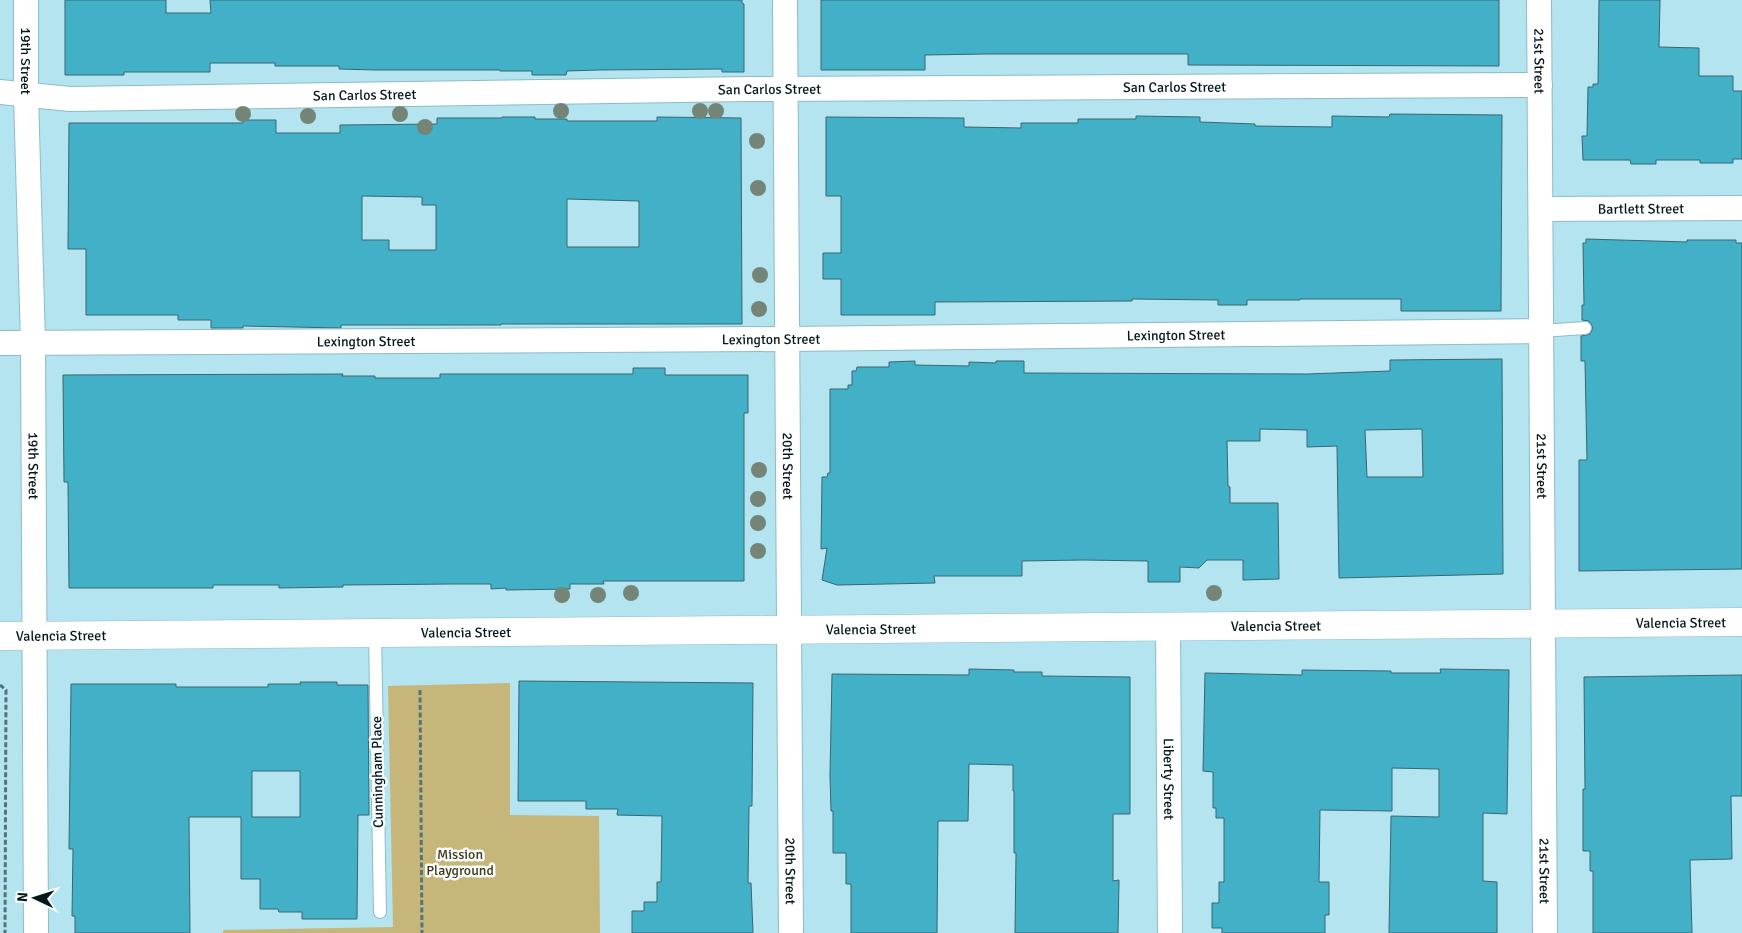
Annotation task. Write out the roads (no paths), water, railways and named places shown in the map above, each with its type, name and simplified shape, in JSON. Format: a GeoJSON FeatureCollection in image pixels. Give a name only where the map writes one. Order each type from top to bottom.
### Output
{"type":"FeatureCollection","features":[{"type":"Feature","properties":{"kind":"street","name":"19th Street"},"geometry":{"type":"LineString","coordinates":[[26,0],[26,95],[33,343],[36,933]]}},
{"type":"Feature","properties":{"kind":"street","name":"20th Street"},"geometry":{"type":"LineString","coordinates":[[785,0],[791,933]]}},
{"type":"Feature","properties":{"kind":"street","name":"21st Street"},"geometry":{"type":"LineString","coordinates":[[1539,0],[1545,933]]}},
{"type":"Feature","properties":{"kind":"street","name":"San Carlos Street"},"geometry":{"type":"LineString","coordinates":[[0,92],[70,99],[786,89],[1540,85]]}},
{"type":"Feature","properties":{"kind":"street","name":"Bartlett Street"},"geometry":{"type":"LineString","coordinates":[[1541,209],[1742,208]]}},
{"type":"Feature","properties":{"kind":"street","name":"Lexington Street"},"geometry":{"type":"LineString","coordinates":[[0,343],[787,339],[1542,332]]}},
{"type":"Feature","properties":{"kind":"street","name":"Valencia Street"},"geometry":{"type":"LineString","coordinates":[[0,636],[1742,622]]}},
{"type":"Feature","properties":{"kind":"street","name":"Liberty Street"},"geometry":{"type":"LineString","coordinates":[[1168,627],[1170,933]]}},
{"type":"Feature","properties":{"kind":"lane"},"geometry":{"type":"LineString","coordinates":[[1542,332],[1585,328]]}},
{"type":"Feature","properties":{"kind":"lane","name":"Cunningham Place"},"geometry":{"type":"LineString","coordinates":[[376,633],[380,912]]}},
{"type":"Feature","properties":{"kind":"park label","name":"Mission Playground"},"geometry":{"type":"Point","coordinates":[460,862]}}]}
